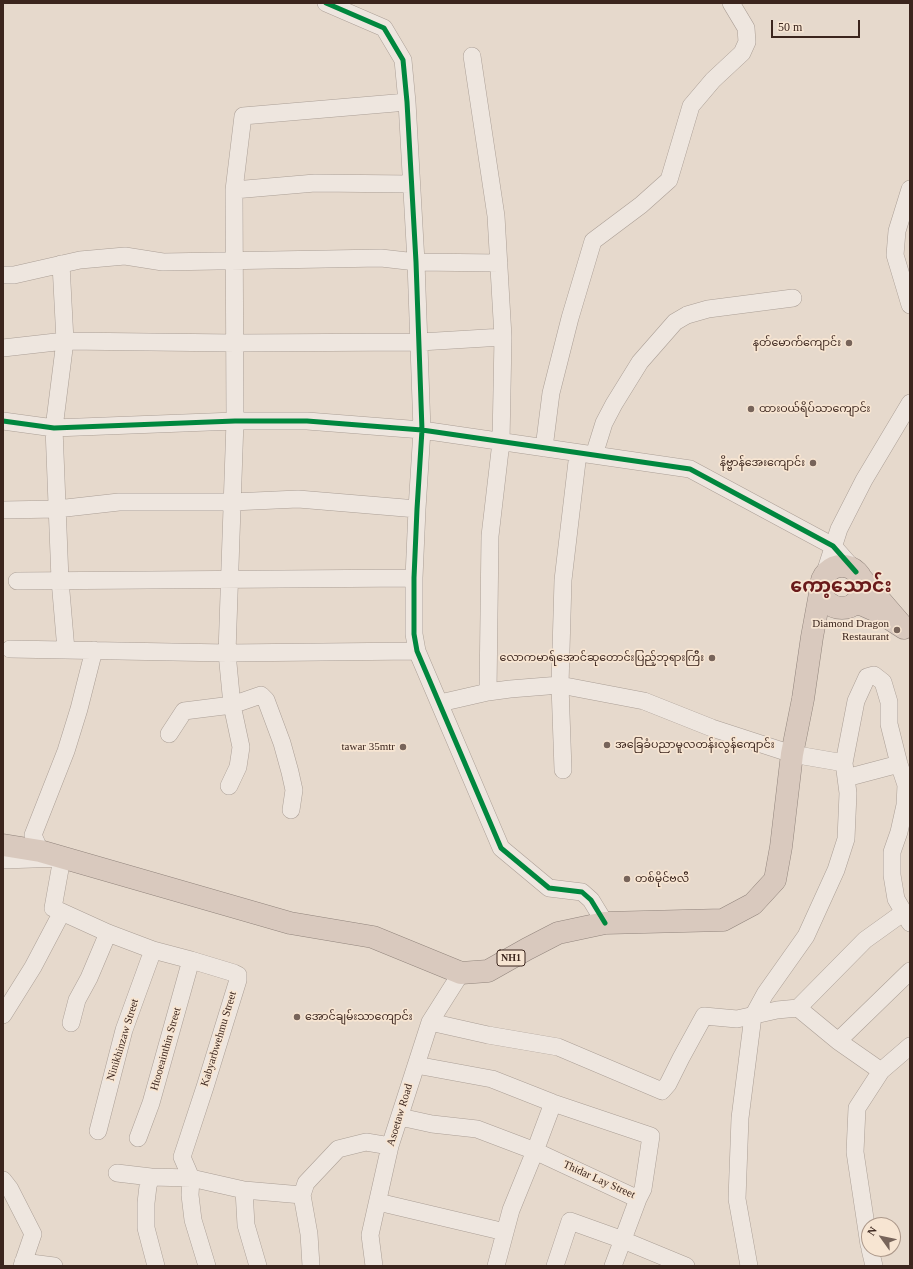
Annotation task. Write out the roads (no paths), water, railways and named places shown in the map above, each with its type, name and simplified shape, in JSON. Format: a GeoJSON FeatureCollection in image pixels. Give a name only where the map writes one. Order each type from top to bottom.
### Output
{"type":"FeatureCollection","features":[{"type":"Feature","properties":{"kind":"highway"},"geometry":{"type":"LineString","coordinates":[[836,567],[850,568],[858,575],[907,631],[881,612],[863,605],[836,608],[830,605],[823,595],[822,585],[825,576],[830,570],[836,567]]}},
{"type":"Feature","properties":{"kind":"highway"},"geometry":{"type":"LineString","coordinates":[[812,637],[830,618],[860,598],[863,585],[858,575]]}},
{"type":"Feature","properties":{"kind":"highway","name":"NH1"},"geometry":{"type":"LineString","coordinates":[[3,845],[40,852],[290,923],[373,937],[461,973],[488,971],[558,933],[605,923],[723,920],[753,904],[775,880],[781,847],[792,754],[803,699],[812,637],[822,585]]}},
{"type":"Feature","properties":{"kind":"street"},"geometry":{"type":"LineString","coordinates":[[326,3],[384,28],[403,60],[407,102],[420,342],[422,430],[414,578],[414,634],[417,651],[501,848],[549,888],[582,892],[591,900],[605,923]]}},
{"type":"Feature","properties":{"kind":"street"},"geometry":{"type":"LineString","coordinates":[[544,448],[551,393],[570,318],[593,241],[641,205],[670,180],[692,106],[713,80],[742,54],[747,42],[746,28],[732,3]]}},
{"type":"Feature","properties":{"kind":"street"},"geometry":{"type":"LineString","coordinates":[[472,56],[496,216],[503,337],[501,442],[490,536],[488,692]]}},
{"type":"Feature","properties":{"kind":"street"},"geometry":{"type":"LineString","coordinates":[[229,786],[238,767],[241,747],[232,705],[227,653],[235,421],[234,190],[243,116],[407,102]]}},
{"type":"Feature","properties":{"kind":"street"},"geometry":{"type":"LineString","coordinates":[[234,190],[315,183],[411,184]]}},
{"type":"Feature","properties":{"kind":"street"},"geometry":{"type":"LineString","coordinates":[[910,189],[897,231],[895,255],[910,305]]}},
{"type":"Feature","properties":{"kind":"street"},"geometry":{"type":"LineString","coordinates":[[3,275],[14,275],[80,260],[125,256],[164,262],[381,258],[416,262],[499,263]]}},
{"type":"Feature","properties":{"kind":"street"},"geometry":{"type":"LineString","coordinates":[[61,264],[66,341],[54,428],[60,580],[66,650]]}},
{"type":"Feature","properties":{"kind":"street"},"geometry":{"type":"LineString","coordinates":[[563,770],[560,685],[563,580],[586,454],[640,362],[675,322],[687,315],[708,309],[793,298]]}},
{"type":"Feature","properties":{"kind":"street"},"geometry":{"type":"LineString","coordinates":[[3,348],[66,341],[235,343],[420,342],[503,337]]}},
{"type":"Feature","properties":{"kind":"street"},"geometry":{"type":"LineString","coordinates":[[822,585],[839,529],[864,480],[910,403]]}},
{"type":"Feature","properties":{"kind":"street"},"geometry":{"type":"LineString","coordinates":[[3,420],[54,428],[235,421],[307,421],[422,430],[690,469],[833,546],[858,575]]}},
{"type":"Feature","properties":{"kind":"street"},"geometry":{"type":"LineString","coordinates":[[3,510],[57,509],[119,502],[232,502],[298,498],[417,508]]}},
{"type":"Feature","properties":{"kind":"street"},"geometry":{"type":"LineString","coordinates":[[17,581],[414,578]]}},
{"type":"Feature","properties":{"kind":"street"},"geometry":{"type":"LineString","coordinates":[[10,649],[227,653],[417,651]]}},
{"type":"Feature","properties":{"kind":"street"},"geometry":{"type":"LineString","coordinates":[[40,852],[33,835],[66,751],[79,709],[94,650]]}},
{"type":"Feature","properties":{"kind":"street"},"geometry":{"type":"LineString","coordinates":[[430,1022],[488,1036],[558,1047],[662,1091],[668,1084],[704,1016],[736,1019],[753,1016],[777,1010],[798,1008],[865,940],[907,918],[896,899],[892,875],[892,852],[899,832],[905,805],[906,785],[889,724],[889,702],[883,682],[874,675],[867,677],[856,701],[845,771],[848,793],[846,839],[836,870],[806,936],[764,994],[753,1016],[740,1118],[737,1199],[749,1266]]}},
{"type":"Feature","properties":{"kind":"street"},"geometry":{"type":"LineString","coordinates":[[440,703],[488,692],[560,685],[644,701],[712,728],[845,771],[899,764]]}},
{"type":"Feature","properties":{"kind":"street"},"geometry":{"type":"LineString","coordinates":[[169,734],[184,711],[232,705],[261,695],[266,700],[282,744],[290,772],[294,790],[291,810]]}},
{"type":"Feature","properties":{"kind":"street"},"geometry":{"type":"LineString","coordinates":[[3,860],[62,858],[53,908],[62,912],[33,967],[3,1015]]}},
{"type":"Feature","properties":{"kind":"street","name":"Kabyarbwehmu Street"},"geometry":{"type":"LineString","coordinates":[[62,912],[108,933],[152,950],[191,960],[238,975],[238,980],[182,1157],[190,1178],[190,1195],[193,1220],[206,1266]]}},
{"type":"Feature","properties":{"kind":"street"},"geometry":{"type":"LineString","coordinates":[[71,1023],[77,1000],[89,978],[108,933]]}},
{"type":"Feature","properties":{"kind":"street","name":"Ninikhinzaw Street"},"geometry":{"type":"LineString","coordinates":[[98,1131],[124,1030],[152,950]]}},
{"type":"Feature","properties":{"kind":"street","name":"Htooeainthin Street"},"geometry":{"type":"LineString","coordinates":[[138,1138],[151,1103],[191,960]]}},
{"type":"Feature","properties":{"kind":"street"},"geometry":{"type":"LineString","coordinates":[[838,1041],[910,971]]}},
{"type":"Feature","properties":{"kind":"street","name":"Asoetaw Road"},"geometry":{"type":"LineString","coordinates":[[374,1266],[370,1235],[390,1146],[430,1022],[461,973]]}},
{"type":"Feature","properties":{"kind":"street"},"geometry":{"type":"LineString","coordinates":[[798,1008],[838,1041],[881,1070]]}},
{"type":"Feature","properties":{"kind":"street"},"geometry":{"type":"LineString","coordinates":[[865,1217],[855,1152],[857,1108],[881,1070],[910,1046]]}},
{"type":"Feature","properties":{"kind":"street"},"geometry":{"type":"LineString","coordinates":[[416,1065],[492,1079],[553,1103],[511,1210],[496,1266]]}},
{"type":"Feature","properties":{"kind":"street","name":"Thidar Lay Street"},"geometry":{"type":"LineString","coordinates":[[400,1118],[432,1124],[477,1129],[535,1151],[638,1199],[643,1189],[651,1136],[553,1103]]}},
{"type":"Feature","properties":{"kind":"street"},"geometry":{"type":"LineString","coordinates":[[311,1266],[309,1234],[302,1196],[306,1183],[338,1149],[366,1142],[390,1146]]}},
{"type":"Feature","properties":{"kind":"street"},"geometry":{"type":"LineString","coordinates":[[117,1173],[151,1177],[190,1178],[244,1190],[302,1196]]}},
{"type":"Feature","properties":{"kind":"street"},"geometry":{"type":"LineString","coordinates":[[151,1177],[148,1186],[146,1203],[146,1228],[156,1266]]}},
{"type":"Feature","properties":{"kind":"street"},"geometry":{"type":"LineString","coordinates":[[3,1180],[10,1189],[33,1234],[22,1264],[54,1266]]}},
{"type":"Feature","properties":{"kind":"street"},"geometry":{"type":"LineString","coordinates":[[244,1190],[246,1225],[258,1266]]}},
{"type":"Feature","properties":{"kind":"street"},"geometry":{"type":"LineString","coordinates":[[613,1266],[638,1199]]}},
{"type":"Feature","properties":{"kind":"street"},"geometry":{"type":"LineString","coordinates":[[378,1202],[505,1232]]}},
{"type":"Feature","properties":{"kind":"street"},"geometry":{"type":"LineString","coordinates":[[555,1266],[570,1222],[623,1240],[686,1266]]}},
{"type":"Feature","properties":{"kind":"place","name":"နတ်မောက်ကျောင်း"},"geometry":{"type":"Point","coordinates":[849,343]}},
{"type":"Feature","properties":{"kind":"place","name":"ထားဝယ်ရိပ်သာကျောင်း"},"geometry":{"type":"Point","coordinates":[751,409]}},
{"type":"Feature","properties":{"kind":"place","name":"နိဗ္ဗာန်အေးကျောင်း"},"geometry":{"type":"Point","coordinates":[813,463]}},
{"type":"Feature","properties":{"kind":"place","name":"Diamond Dragon Restaurant"},"geometry":{"type":"Point","coordinates":[897,630]}},
{"type":"Feature","properties":{"kind":"place","name":"လောကမာရ်အောင်ဆုတောင်းပြည့်ဘုရားကြီး"},"geometry":{"type":"Point","coordinates":[712,658]}},
{"type":"Feature","properties":{"kind":"place","name":"အခြေခံပညာမူလတန်းလွန်ကျောင်း"},"geometry":{"type":"Point","coordinates":[607,745]}},
{"type":"Feature","properties":{"kind":"place","name":"tawar 35mtr"},"geometry":{"type":"Point","coordinates":[403,747]}},
{"type":"Feature","properties":{"kind":"place","name":"တစ်မိုင်ဗလီ"},"geometry":{"type":"Point","coordinates":[627,879]}},
{"type":"Feature","properties":{"kind":"place","name":"အောင်ချမ်းသာကျောင်း"},"geometry":{"type":"Point","coordinates":[297,1017]}},
{"type":"Feature","properties":{"kind":"district","name":"ကော့သောင်း"},"geometry":{"type":"Point","coordinates":[841,587]}}]}
